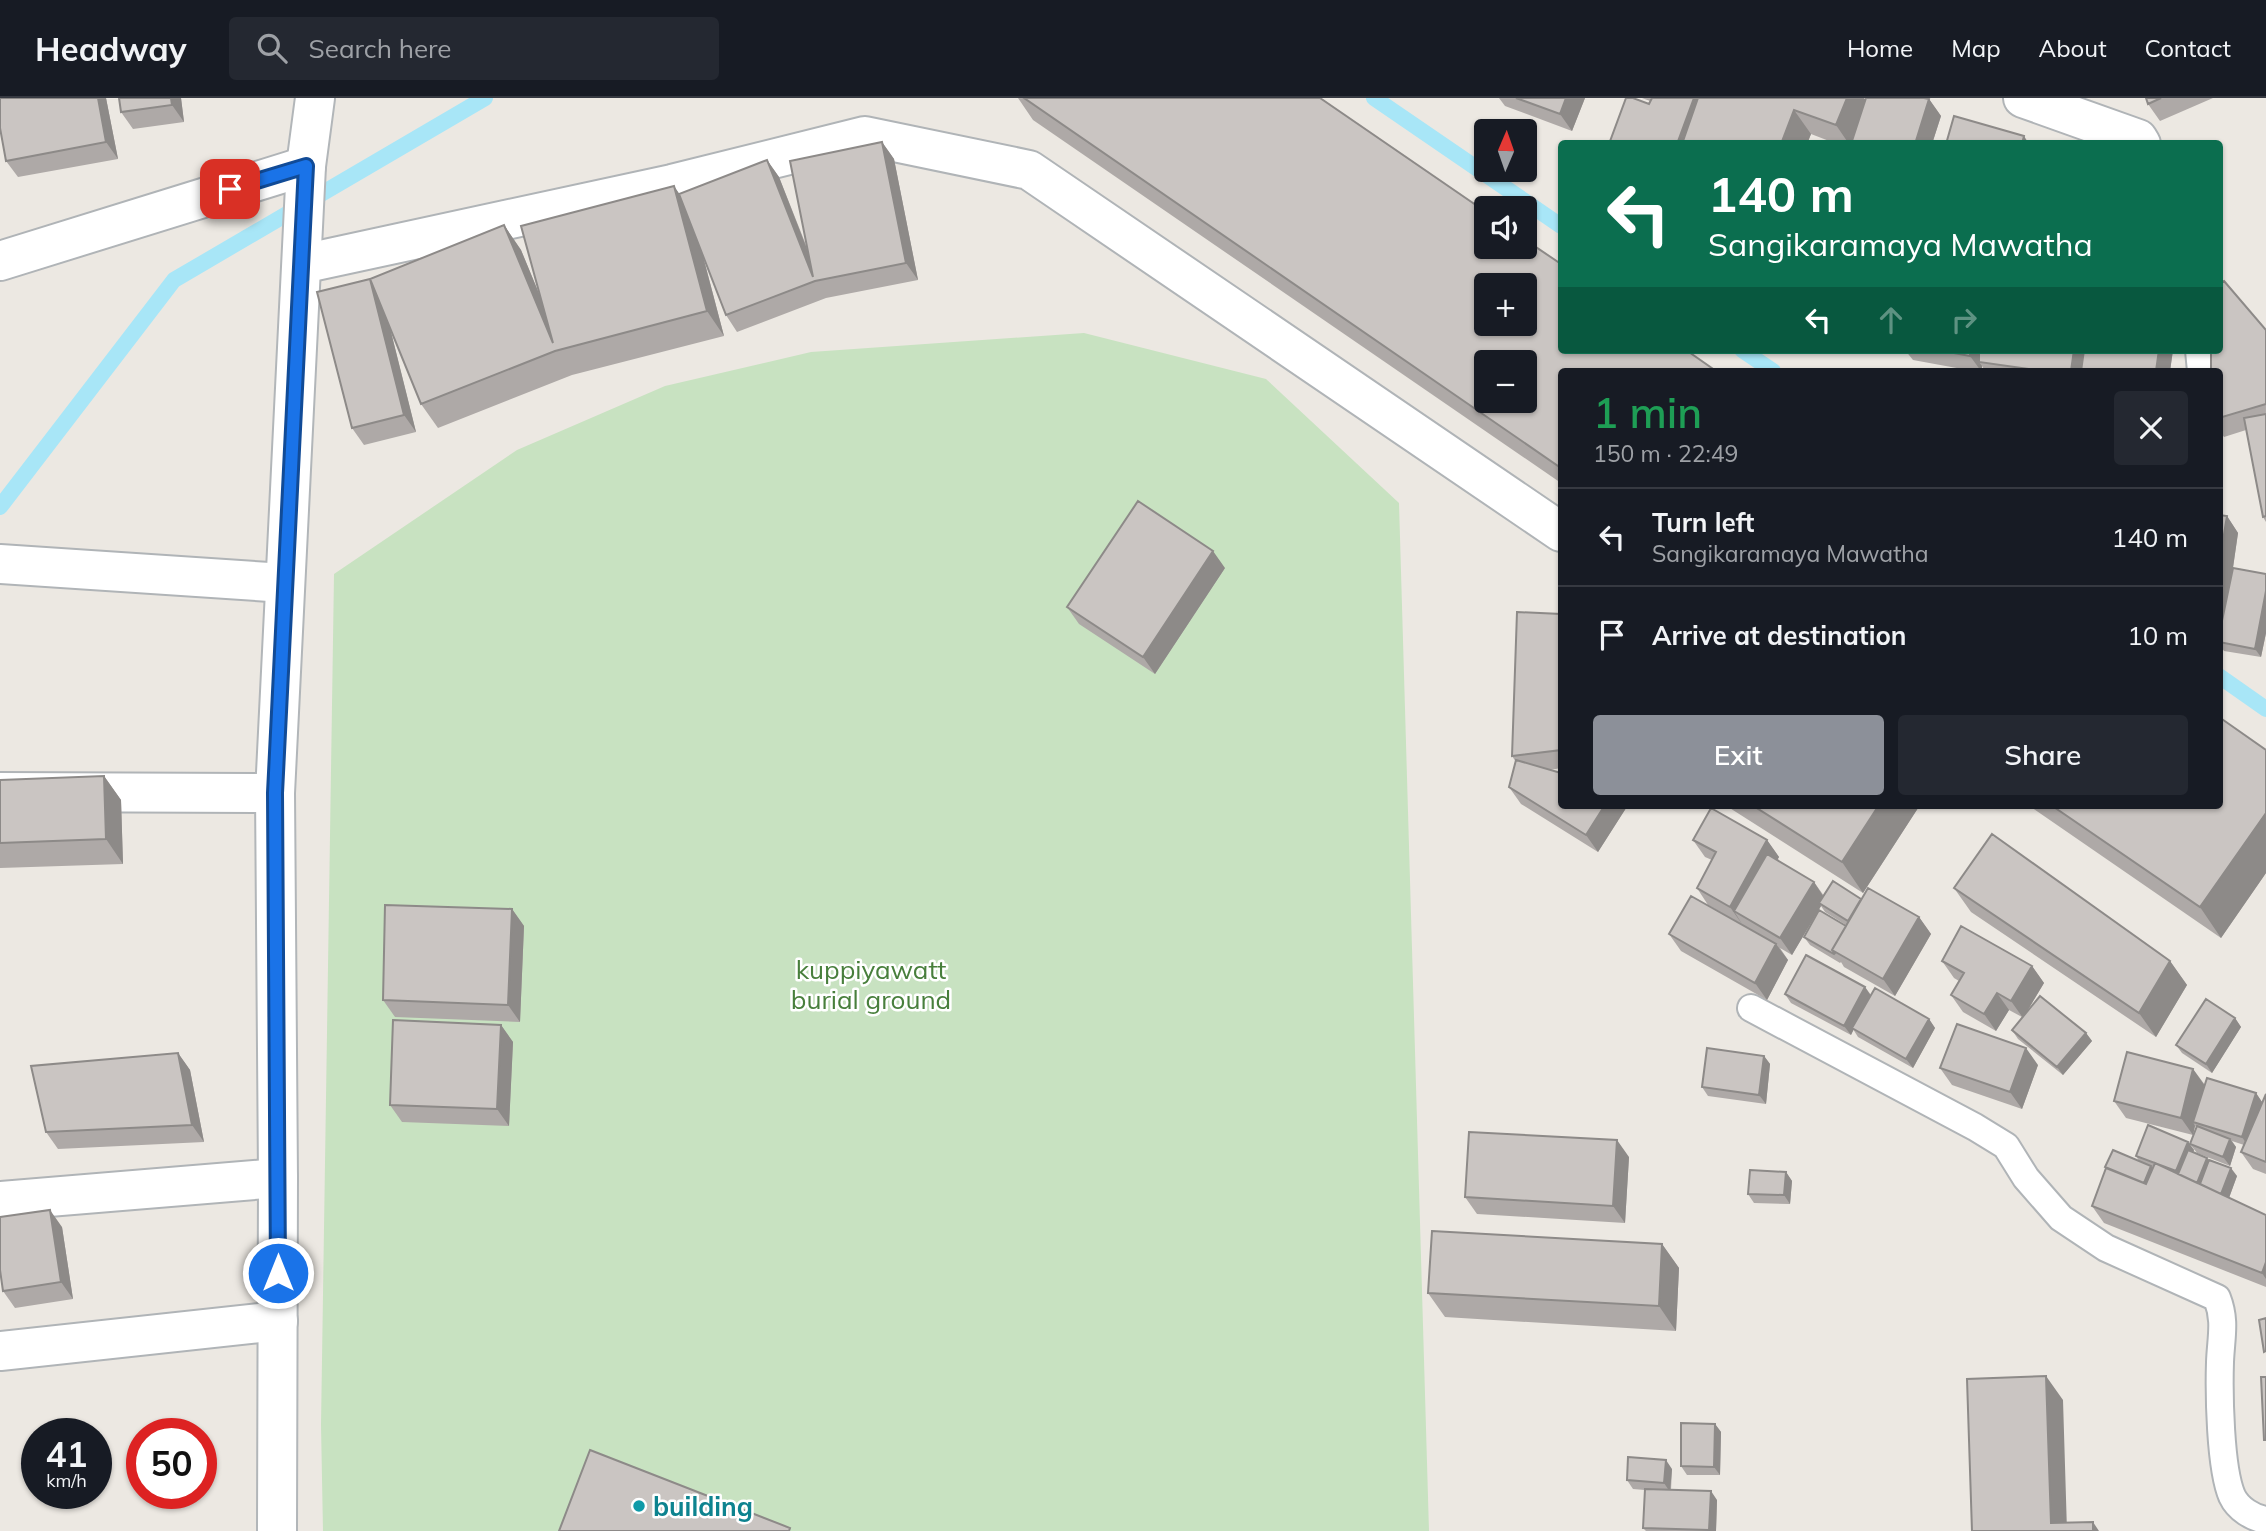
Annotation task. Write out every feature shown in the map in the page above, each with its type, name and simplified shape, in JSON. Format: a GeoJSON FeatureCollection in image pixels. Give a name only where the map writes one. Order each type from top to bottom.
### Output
{"type":"FeatureCollection","features":[{"type":"Feature","properties":{"kind":"street"},"geometry":{"type":"LineString","coordinates":[[277,1531],[275,793],[306,171],[315,98]]}},
{"type":"Feature","properties":{"kind":"street"},"geometry":{"type":"LineString","coordinates":[[2023,98],[2139,140]]}},
{"type":"Feature","properties":{"kind":"street"},"geometry":{"type":"LineString","coordinates":[[302,264],[672,184],[865,136],[1029,170],[1558,529]]}},
{"type":"Feature","properties":{"kind":"street"},"geometry":{"type":"LineString","coordinates":[[0,261],[306,171]]}},
{"type":"Feature","properties":{"kind":"street"},"geometry":{"type":"LineString","coordinates":[[0,564],[285,583]]}},
{"type":"Feature","properties":{"kind":"street"},"geometry":{"type":"LineString","coordinates":[[0,792],[275,793]]}},
{"type":"Feature","properties":{"kind":"street"},"geometry":{"type":"LineString","coordinates":[[0,1201],[278,1178]]}},
{"type":"Feature","properties":{"kind":"street"},"geometry":{"type":"LineString","coordinates":[[0,1351],[278,1321]]}},
{"type":"Feature","properties":{"kind":"lane"},"geometry":{"type":"LineString","coordinates":[[1751,1008],[2006,1146],[2026,1178],[2061,1218],[2106,1248],[2217,1298],[2224,1314],[2220,1364],[2224,1460],[2233,1498],[2253,1518],[2266,1520]]}},
{"type":"Feature","properties":{"kind":"green space","name":"kuppiyawatt burial ground"},"geometry":{"type":"Polygon","coordinates":[[[1084,333],[1266,379],[1399,503],[1429,1531],[323,1531],[321,1425],[334,574],[517,450],[665,386],[811,352],[1084,333]]]}},
{"type":"Feature","properties":{"kind":"building"},"geometry":{"type":"Polygon","coordinates":[[[0,98],[98,98],[106,142],[6,161],[0,128],[0,98]]]}},
{"type":"Feature","properties":{"kind":"building"},"geometry":{"type":"Polygon","coordinates":[[[119,98],[171,98],[172,105],[121,112],[119,98]]]}},
{"type":"Feature","properties":{"kind":"building"},"geometry":{"type":"Polygon","coordinates":[[[1024,98],[1320,98],[1474,204],[1474,259],[1537,259],[1537,248],[1558,262],[1558,354],[1692,354],[1712,368],[1558,368],[1558,466],[1481,413],[1537,413],[1537,350],[1474,350],[1474,408],[1024,98]]]}},
{"type":"Feature","properties":{"kind":"building"},"geometry":{"type":"Polygon","coordinates":[[[1516,98],[1566,98],[1560,114],[1516,98]]]}},
{"type":"Feature","properties":{"kind":"building"},"geometry":{"type":"Polygon","coordinates":[[[1626,98],[1649,104],[1652,98],[1694,98],[1678,140],[1610,140],[1626,98]]]}},
{"type":"Feature","properties":{"kind":"building"},"geometry":{"type":"Polygon","coordinates":[[[1698,98],[1847,98],[1836,125],[1794,110],[1783,140],[1683,140],[1698,98]]]}},
{"type":"Feature","properties":{"kind":"building"},"geometry":{"type":"Polygon","coordinates":[[[1866,98],[1929,99],[1916,140],[1852,140],[1866,98]]]}},
{"type":"Feature","properties":{"kind":"building"},"geometry":{"type":"Polygon","coordinates":[[[2146,98],[2161,98],[2148,104],[2146,98]]]}},
{"type":"Feature","properties":{"kind":"building"},"geometry":{"type":"Polygon","coordinates":[[[1954,116],[2024,136],[2023,140],[1947,140],[1954,116]]]}},
{"type":"Feature","properties":{"kind":"building"},"geometry":{"type":"Polygon","coordinates":[[[882,142],[906,263],[815,281],[726,315],[679,194],[767,160],[813,277],[790,161],[882,142]]]}},
{"type":"Feature","properties":{"kind":"building"},"geometry":{"type":"Polygon","coordinates":[[[674,186],[707,311],[555,351],[421,404],[370,279],[504,225],[553,343],[521,226],[674,186]]]}},
{"type":"Feature","properties":{"kind":"building"},"geometry":{"type":"Polygon","coordinates":[[[370,279],[404,415],[352,428],[317,292],[370,279]]]}},
{"type":"Feature","properties":{"kind":"building"},"geometry":{"type":"Polygon","coordinates":[[[2223,282],[2266,330],[2266,404],[2223,417],[2223,368],[2211,368],[2211,354],[2223,354],[2223,282]]]}},
{"type":"Feature","properties":{"kind":"building"},"geometry":{"type":"Polygon","coordinates":[[[1979,354],[2073,354],[2071,368],[2022,368],[1979,362],[1979,354]]]}},
{"type":"Feature","properties":{"kind":"building"},"geometry":{"type":"Polygon","coordinates":[[[2083,354],[2158,354],[2156,368],[2081,368],[2083,354]]]}},
{"type":"Feature","properties":{"kind":"building"},"geometry":{"type":"Polygon","coordinates":[[[2266,414],[2266,516],[2263,517],[2244,418],[2266,414]]]}},
{"type":"Feature","properties":{"kind":"building"},"geometry":{"type":"Polygon","coordinates":[[[1138,501],[1213,551],[1143,657],[1067,607],[1138,501]]]}},
{"type":"Feature","properties":{"kind":"building"},"geometry":{"type":"Polygon","coordinates":[[[2223,516],[2227,516],[2223,540],[2223,516]]]}},
{"type":"Feature","properties":{"kind":"building"},"geometry":{"type":"Polygon","coordinates":[[[2233,568],[2266,574],[2266,591],[2255,649],[2223,643],[2223,616],[2233,568]]]}},
{"type":"Feature","properties":{"kind":"building"},"geometry":{"type":"Polygon","coordinates":[[[1517,612],[1558,614],[1558,750],[1512,756],[1517,612]]]}},
{"type":"Feature","properties":{"kind":"building"},"geometry":{"type":"Polygon","coordinates":[[[2223,720],[2266,750],[2266,813],[2200,907],[2057,809],[2223,809],[2223,720]]]}},
{"type":"Feature","properties":{"kind":"building"},"geometry":{"type":"Polygon","coordinates":[[[1516,760],[1558,772],[1558,809],[1602,809],[1586,835],[1509,787],[1516,760]]]}},
{"type":"Feature","properties":{"kind":"building"},"geometry":{"type":"Polygon","coordinates":[[[104,776],[106,839],[0,843],[0,780],[104,776]]]}},
{"type":"Feature","properties":{"kind":"building"},"geometry":{"type":"Polygon","coordinates":[[[1713,809],[1767,840],[1730,907],[1697,888],[1716,852],[1693,840],[1713,809]]]}},
{"type":"Feature","properties":{"kind":"building"},"geometry":{"type":"Polygon","coordinates":[[[1758,809],[1876,809],[1842,862],[1758,809]]]}},
{"type":"Feature","properties":{"kind":"building"},"geometry":{"type":"Polygon","coordinates":[[[1992,834],[2170,961],[2139,1013],[1954,888],[1992,834]]]}},
{"type":"Feature","properties":{"kind":"building"},"geometry":{"type":"Polygon","coordinates":[[[1767,854],[1814,882],[1780,938],[1734,911],[1767,854]]]}},
{"type":"Feature","properties":{"kind":"building"},"geometry":{"type":"Polygon","coordinates":[[[1833,881],[1861,899],[1848,921],[1819,903],[1833,881]]]}},
{"type":"Feature","properties":{"kind":"building"},"geometry":{"type":"Polygon","coordinates":[[[1868,888],[1919,917],[1883,979],[1832,950],[1868,888]]]}},
{"type":"Feature","properties":{"kind":"building"},"geometry":{"type":"Polygon","coordinates":[[[1691,896],[1776,944],[1755,983],[1669,934],[1691,896]]]}},
{"type":"Feature","properties":{"kind":"building"},"geometry":{"type":"Polygon","coordinates":[[[385,905],[512,909],[508,1005],[383,1000],[385,905]]]}},
{"type":"Feature","properties":{"kind":"building"},"geometry":{"type":"Polygon","coordinates":[[[1819,910],[1846,926],[1832,950],[1834,954],[1804,937],[1819,910]]]}},
{"type":"Feature","properties":{"kind":"building"},"geometry":{"type":"Polygon","coordinates":[[[1961,926],[2032,966],[2011,1001],[1997,993],[1984,1014],[1951,995],[1964,973],[1942,961],[1961,926]]]}},
{"type":"Feature","properties":{"kind":"building"},"geometry":{"type":"Polygon","coordinates":[[[1806,955],[1865,987],[1844,1026],[1785,994],[1806,955]]]}},
{"type":"Feature","properties":{"kind":"building"},"geometry":{"type":"Polygon","coordinates":[[[1875,988],[1929,1019],[1906,1059],[1852,1028],[1875,988]]]}},
{"type":"Feature","properties":{"kind":"building"},"geometry":{"type":"Polygon","coordinates":[[[2040,996],[2086,1033],[2057,1067],[2012,1030],[2040,996]]]}},
{"type":"Feature","properties":{"kind":"building"},"geometry":{"type":"Polygon","coordinates":[[[2206,999],[2235,1018],[2206,1064],[2176,1045],[2206,999]]]}},
{"type":"Feature","properties":{"kind":"building"},"geometry":{"type":"Polygon","coordinates":[[[393,1020],[501,1025],[497,1109],[390,1105],[393,1020]]]}},
{"type":"Feature","properties":{"kind":"building"},"geometry":{"type":"Polygon","coordinates":[[[1957,1024],[2026,1048],[2010,1092],[1940,1068],[1957,1024]]]}},
{"type":"Feature","properties":{"kind":"building"},"geometry":{"type":"Polygon","coordinates":[[[1707,1048],[1764,1056],[1759,1095],[1702,1087],[1707,1048]]]}},
{"type":"Feature","properties":{"kind":"building"},"geometry":{"type":"Polygon","coordinates":[[[2127,1052],[2193,1069],[2181,1118],[2114,1101],[2127,1052]]]}},
{"type":"Feature","properties":{"kind":"building"},"geometry":{"type":"Polygon","coordinates":[[[178,1053],[192,1125],[46,1132],[31,1066],[178,1053]]]}},
{"type":"Feature","properties":{"kind":"building"},"geometry":{"type":"Polygon","coordinates":[[[2207,1078],[2256,1093],[2242,1137],[2193,1122],[2207,1078]]]}},
{"type":"Feature","properties":{"kind":"building"},"geometry":{"type":"Polygon","coordinates":[[[2266,1094],[2266,1162],[2241,1152],[2266,1094]]]}},
{"type":"Feature","properties":{"kind":"building"},"geometry":{"type":"Polygon","coordinates":[[[2148,1125],[2188,1142],[2176,1171],[2136,1156],[2148,1125]]]}},
{"type":"Feature","properties":{"kind":"building"},"geometry":{"type":"Polygon","coordinates":[[[2197,1126],[2230,1139],[2223,1157],[2190,1144],[2197,1126]]]}},
{"type":"Feature","properties":{"kind":"building"},"geometry":{"type":"Polygon","coordinates":[[[1469,1132],[1617,1140],[1613,1206],[1465,1197],[1469,1132]]]}},
{"type":"Feature","properties":{"kind":"building"},"geometry":{"type":"Polygon","coordinates":[[[2113,1150],[2151,1166],[2144,1183],[2105,1167],[2113,1150]]]}},
{"type":"Feature","properties":{"kind":"building"},"geometry":{"type":"Polygon","coordinates":[[[2188,1150],[2207,1158],[2197,1183],[2178,1174],[2188,1150]]]}},
{"type":"Feature","properties":{"kind":"building"},"geometry":{"type":"Polygon","coordinates":[[[2209,1160],[2231,1168],[2221,1194],[2200,1184],[2209,1160]]]}},
{"type":"Feature","properties":{"kind":"building"},"geometry":{"type":"Polygon","coordinates":[[[2155,1163],[2266,1215],[2266,1262],[2262,1273],[2092,1206],[2106,1168],[2146,1184],[2155,1163]]]}},
{"type":"Feature","properties":{"kind":"building"},"geometry":{"type":"Polygon","coordinates":[[[1750,1170],[1786,1172],[1784,1195],[1748,1194],[1750,1170]]]}},
{"type":"Feature","properties":{"kind":"building"},"geometry":{"type":"Polygon","coordinates":[[[50,1210],[61,1282],[3,1291],[0,1270],[0,1217],[50,1210]]]}},
{"type":"Feature","properties":{"kind":"building"},"geometry":{"type":"Polygon","coordinates":[[[1432,1231],[1662,1244],[1659,1306],[1428,1293],[1432,1231]]]}},
{"type":"Feature","properties":{"kind":"building"},"geometry":{"type":"Polygon","coordinates":[[[2266,1318],[2266,1351],[2264,1352],[2259,1320],[2266,1318]]]}},
{"type":"Feature","properties":{"kind":"building"},"geometry":{"type":"Polygon","coordinates":[[[2046,1376],[2051,1523],[2093,1522],[2093,1531],[1972,1531],[1967,1379],[2046,1376]]]}},
{"type":"Feature","properties":{"kind":"building"},"geometry":{"type":"Polygon","coordinates":[[[2261,1377],[2266,1377],[2266,1440],[2264,1440],[2261,1377]]]}},
{"type":"Feature","properties":{"kind":"building"},"geometry":{"type":"Polygon","coordinates":[[[1681,1423],[1715,1424],[1714,1467],[1681,1466],[1681,1423]]]}},
{"type":"Feature","properties":{"kind":"building"},"geometry":{"type":"Polygon","coordinates":[[[590,1450],[790,1528],[789,1531],[559,1531],[590,1450]]]}},
{"type":"Feature","properties":{"kind":"building"},"geometry":{"type":"Polygon","coordinates":[[[1628,1457],[1666,1460],[1664,1483],[1627,1480],[1628,1457]]]}},
{"type":"Feature","properties":{"kind":"building"},"geometry":{"type":"Polygon","coordinates":[[[1645,1489],[1711,1491],[1709,1530],[1643,1528],[1645,1489]]]}},
{"type":"Feature","properties":{"kind":"waterway"},"geometry":{"type":"LineString","coordinates":[[0,507],[174,280],[485,98]]}},
{"type":"Feature","properties":{"kind":"waterway"},"geometry":{"type":"LineString","coordinates":[[1374,98],[1558,224]]}},
{"type":"Feature","properties":{"kind":"waterway"},"geometry":{"type":"LineString","coordinates":[[1748,354],[1769,368]]}},
{"type":"Feature","properties":{"kind":"waterway"},"geometry":{"type":"LineString","coordinates":[[2223,679],[2266,709]]}},
{"type":"Feature","properties":{"kind":"place","name":"building"},"geometry":{"type":"Point","coordinates":[639,1506]}},
{"type":"Feature","properties":{"kind":"route"},"geometry":{"type":"LineString","coordinates":[[230,189],[306,166],[275,793],[278,1273]]}}]}
